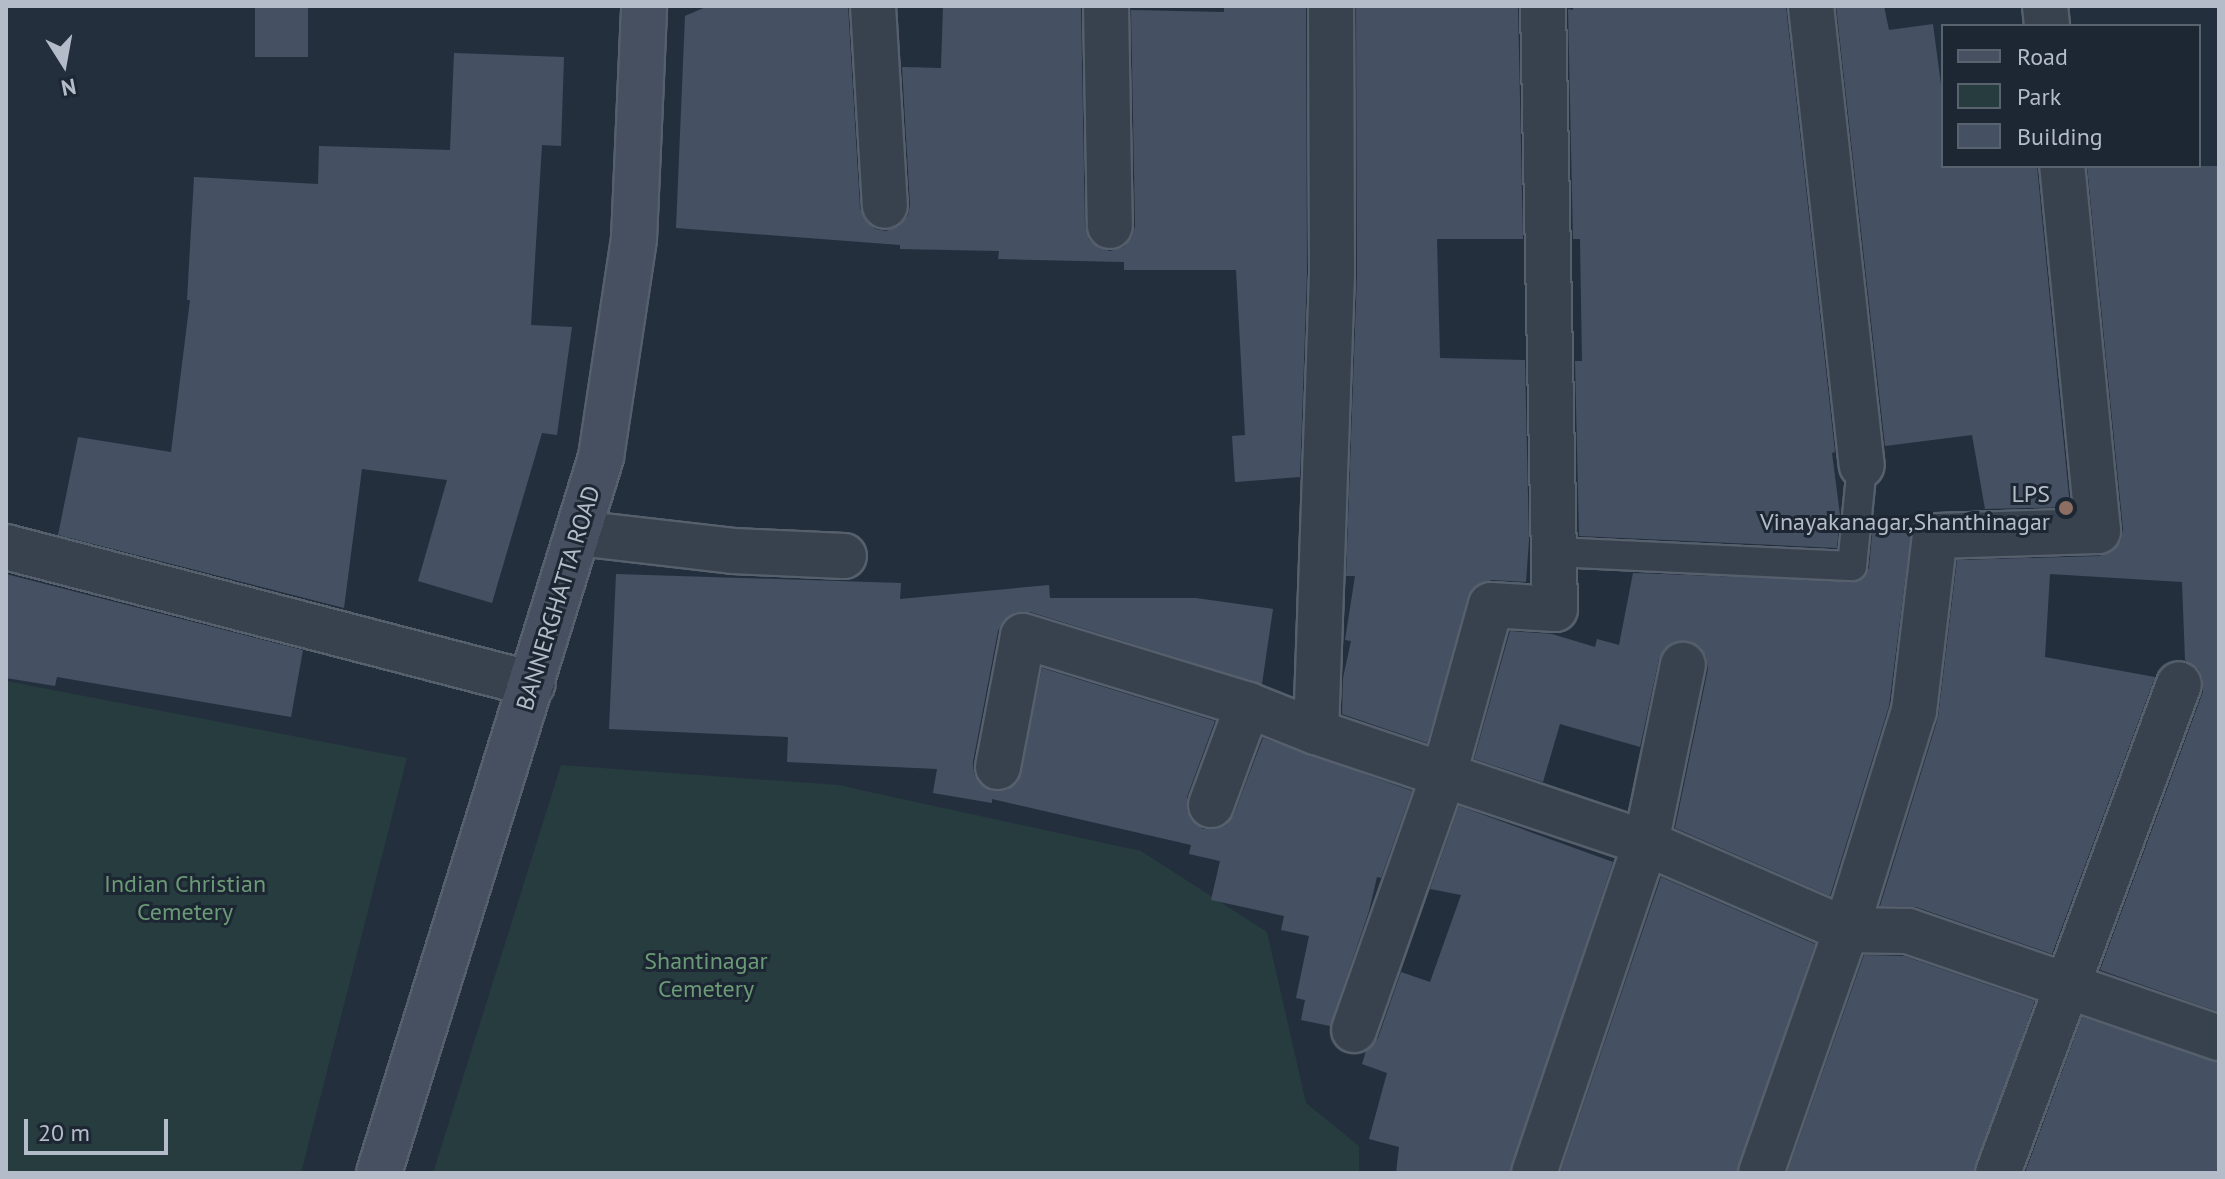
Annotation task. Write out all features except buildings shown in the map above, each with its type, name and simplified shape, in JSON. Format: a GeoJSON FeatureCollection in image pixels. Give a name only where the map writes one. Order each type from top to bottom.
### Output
{"type":"FeatureCollection","features":[{"type":"Feature","properties":{"kind":"main road","name":"BANNERGHATTA ROAD"},"geometry":{"type":"LineString","coordinates":[[379,1173],[601,457],[634,239],[644,6]]}},
{"type":"Feature","properties":{"kind":"street"},"geometry":{"type":"LineString","coordinates":[[873,6],[885,206]]}},
{"type":"Feature","properties":{"kind":"street"},"geometry":{"type":"LineString","coordinates":[[1106,6],[1110,226]]}},
{"type":"Feature","properties":{"kind":"street"},"geometry":{"type":"LineString","coordinates":[[1316,732],[1332,274],[1331,6]]}},
{"type":"Feature","properties":{"kind":"street"},"geometry":{"type":"LineString","coordinates":[[1354,1030],[1444,774],[1491,605],[1555,609],[1543,6]]}},
{"type":"Feature","properties":{"kind":"street"},"geometry":{"type":"LineString","coordinates":[[1811,6],[1862,465]]}},
{"type":"Feature","properties":{"kind":"street"},"geometry":{"type":"LineString","coordinates":[[1761,1173],[1846,930],[1914,711],[1935,536],[2098,531],[2062,168]]}},
{"type":"Feature","properties":{"kind":"street"},"geometry":{"type":"LineString","coordinates":[[578,533],[733,551],[844,556]]}},
{"type":"Feature","properties":{"kind":"street"},"geometry":{"type":"LineString","coordinates":[[6,547],[532,684]]}},
{"type":"Feature","properties":{"kind":"street"},"geometry":{"type":"LineString","coordinates":[[998,767],[1023,636],[1248,705],[1316,732],[1646,843],[1846,930],[1908,931],[2219,1038]]}},
{"type":"Feature","properties":{"kind":"street"},"geometry":{"type":"LineString","coordinates":[[1534,1173],[1646,843],[1683,665]]}},
{"type":"Feature","properties":{"kind":"street"},"geometry":{"type":"LineString","coordinates":[[1998,1173],[2179,684]]}},
{"type":"Feature","properties":{"kind":"street"},"geometry":{"type":"LineString","coordinates":[[1211,805],[1248,705]]}},
{"type":"Feature","properties":{"kind":"lane"},"geometry":{"type":"LineString","coordinates":[[1553,552],[1852,566],[1862,465]]}},
{"type":"Feature","properties":{"kind":"green space","name":"Indian Christian Cemetery"},"geometry":{"type":"Polygon","coordinates":[[[6,681],[407,758],[301,1173],[6,1173],[6,681]]]}},
{"type":"Feature","properties":{"kind":"green space","name":"Shantinagar Cemetery"},"geometry":{"type":"Polygon","coordinates":[[[561,765],[838,785],[1141,851],[1267,932],[1306,1103],[1359,1146],[1359,1173],[433,1173],[561,765]]]}},
{"type":"Feature","properties":{"kind":"place","name":"LPS Vinayakanagar,Shanthinagar"},"geometry":{"type":"Point","coordinates":[2066,508]}}]}
